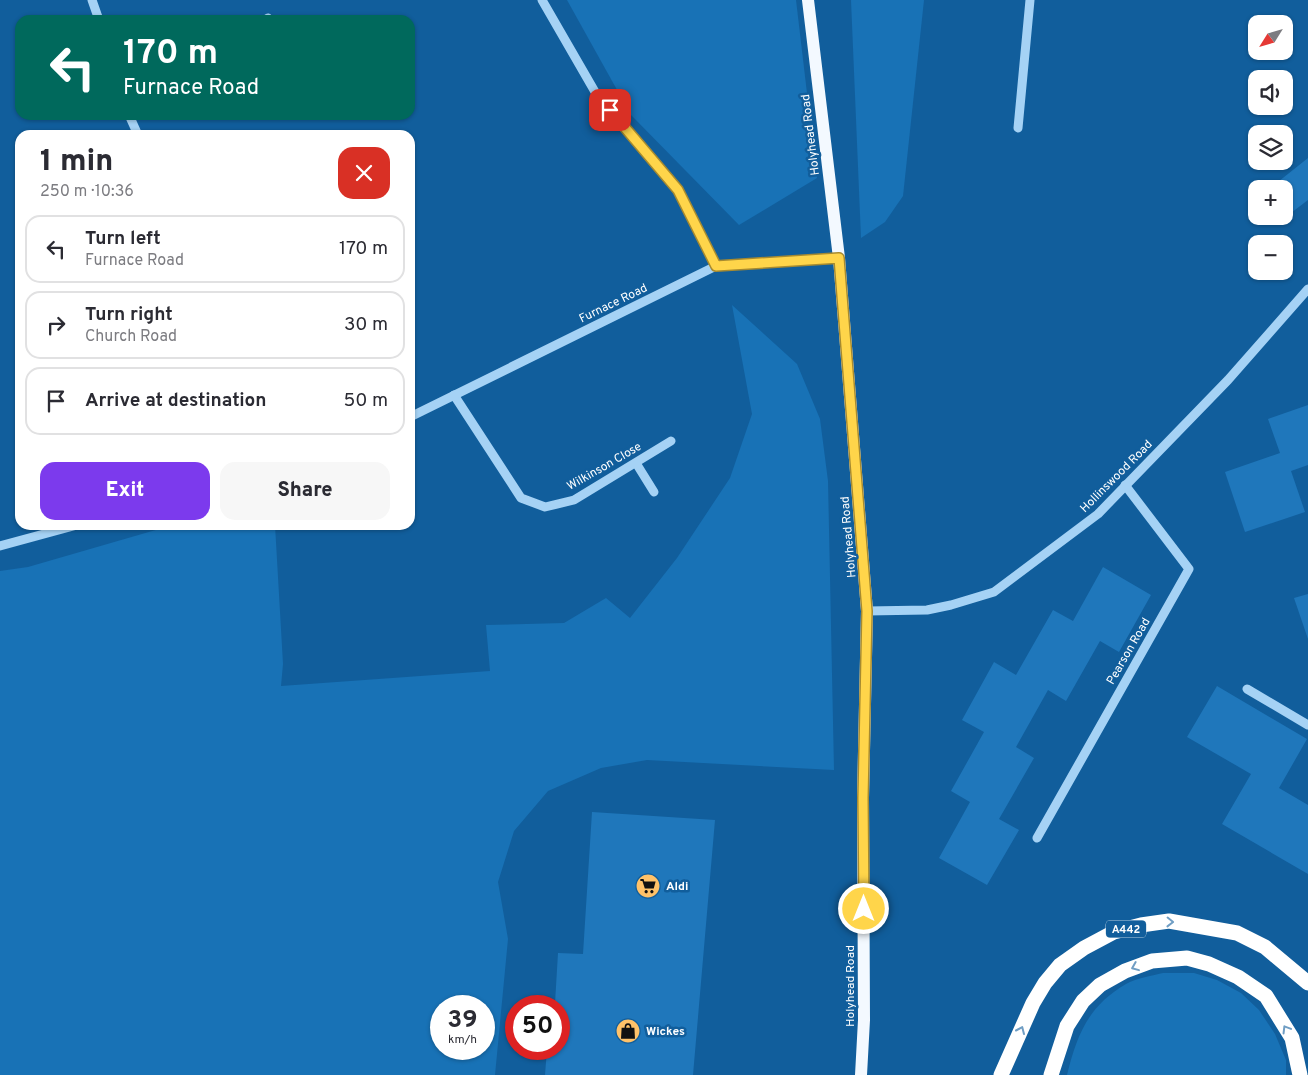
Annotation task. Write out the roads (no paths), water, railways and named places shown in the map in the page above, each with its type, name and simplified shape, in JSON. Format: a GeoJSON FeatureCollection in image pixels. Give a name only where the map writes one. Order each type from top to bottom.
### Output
{"type":"FeatureCollection","features":[{"type":"Feature","properties":{"kind":"highway","name":"A442"},"geometry":{"type":"LineString","coordinates":[[1001,1075],[1033,1003],[1045,982],[1060,965],[1084,948],[1114,932],[1141,925],[1169,921],[1237,933],[1265,947],[1308,983]]}},
{"type":"Feature","properties":{"kind":"highway"},"geometry":{"type":"LineString","coordinates":[[1051,1075],[1068,1026],[1083,1001],[1100,985],[1125,971],[1152,960],[1187,958],[1209,964],[1238,976],[1266,996],[1292,1038],[1300,1075]]}},
{"type":"Feature","properties":{"kind":"main road","name":"Holyhead Road"},"geometry":{"type":"LineString","coordinates":[[808,0],[839,258],[867,611],[863,798],[864,1020],[861,1075]]}},
{"type":"Feature","properties":{"kind":"street"},"geometry":{"type":"LineString","coordinates":[[92,0],[96,15]]}},
{"type":"Feature","properties":{"kind":"street"},"geometry":{"type":"LineString","coordinates":[[542,0],[598,96],[678,190],[716,266]]}},
{"type":"Feature","properties":{"kind":"street"},"geometry":{"type":"LineString","coordinates":[[1018,128],[1030,0]]}},
{"type":"Feature","properties":{"kind":"street","name":"Furnace Road"},"geometry":{"type":"LineString","coordinates":[[415,414],[716,266],[839,258]]}},
{"type":"Feature","properties":{"kind":"street","name":"Hollinswood Road"},"geometry":{"type":"LineString","coordinates":[[867,611],[927,610],[994,592],[1098,514],[1228,380],[1308,289]]}},
{"type":"Feature","properties":{"kind":"street","name":"Wilkinson Close"},"geometry":{"type":"LineString","coordinates":[[454,395],[521,498],[545,506],[574,500],[671,441]]}},
{"type":"Feature","properties":{"kind":"street"},"geometry":{"type":"LineString","coordinates":[[636,463],[654,492]]}},
{"type":"Feature","properties":{"kind":"street","name":"Pearson Road"},"geometry":{"type":"LineString","coordinates":[[1037,838],[1189,569],[1125,485]]}},
{"type":"Feature","properties":{"kind":"street"},"geometry":{"type":"LineString","coordinates":[[0,546],[59,530]]}},
{"type":"Feature","properties":{"kind":"street"},"geometry":{"type":"LineString","coordinates":[[1247,690],[1308,725]]}},
{"type":"Feature","properties":{"kind":"place","name":"Aldi"},"geometry":{"type":"Point","coordinates":[648,886]}},
{"type":"Feature","properties":{"kind":"place","name":"Wickes"},"geometry":{"type":"Point","coordinates":[628,1031]}}]}
